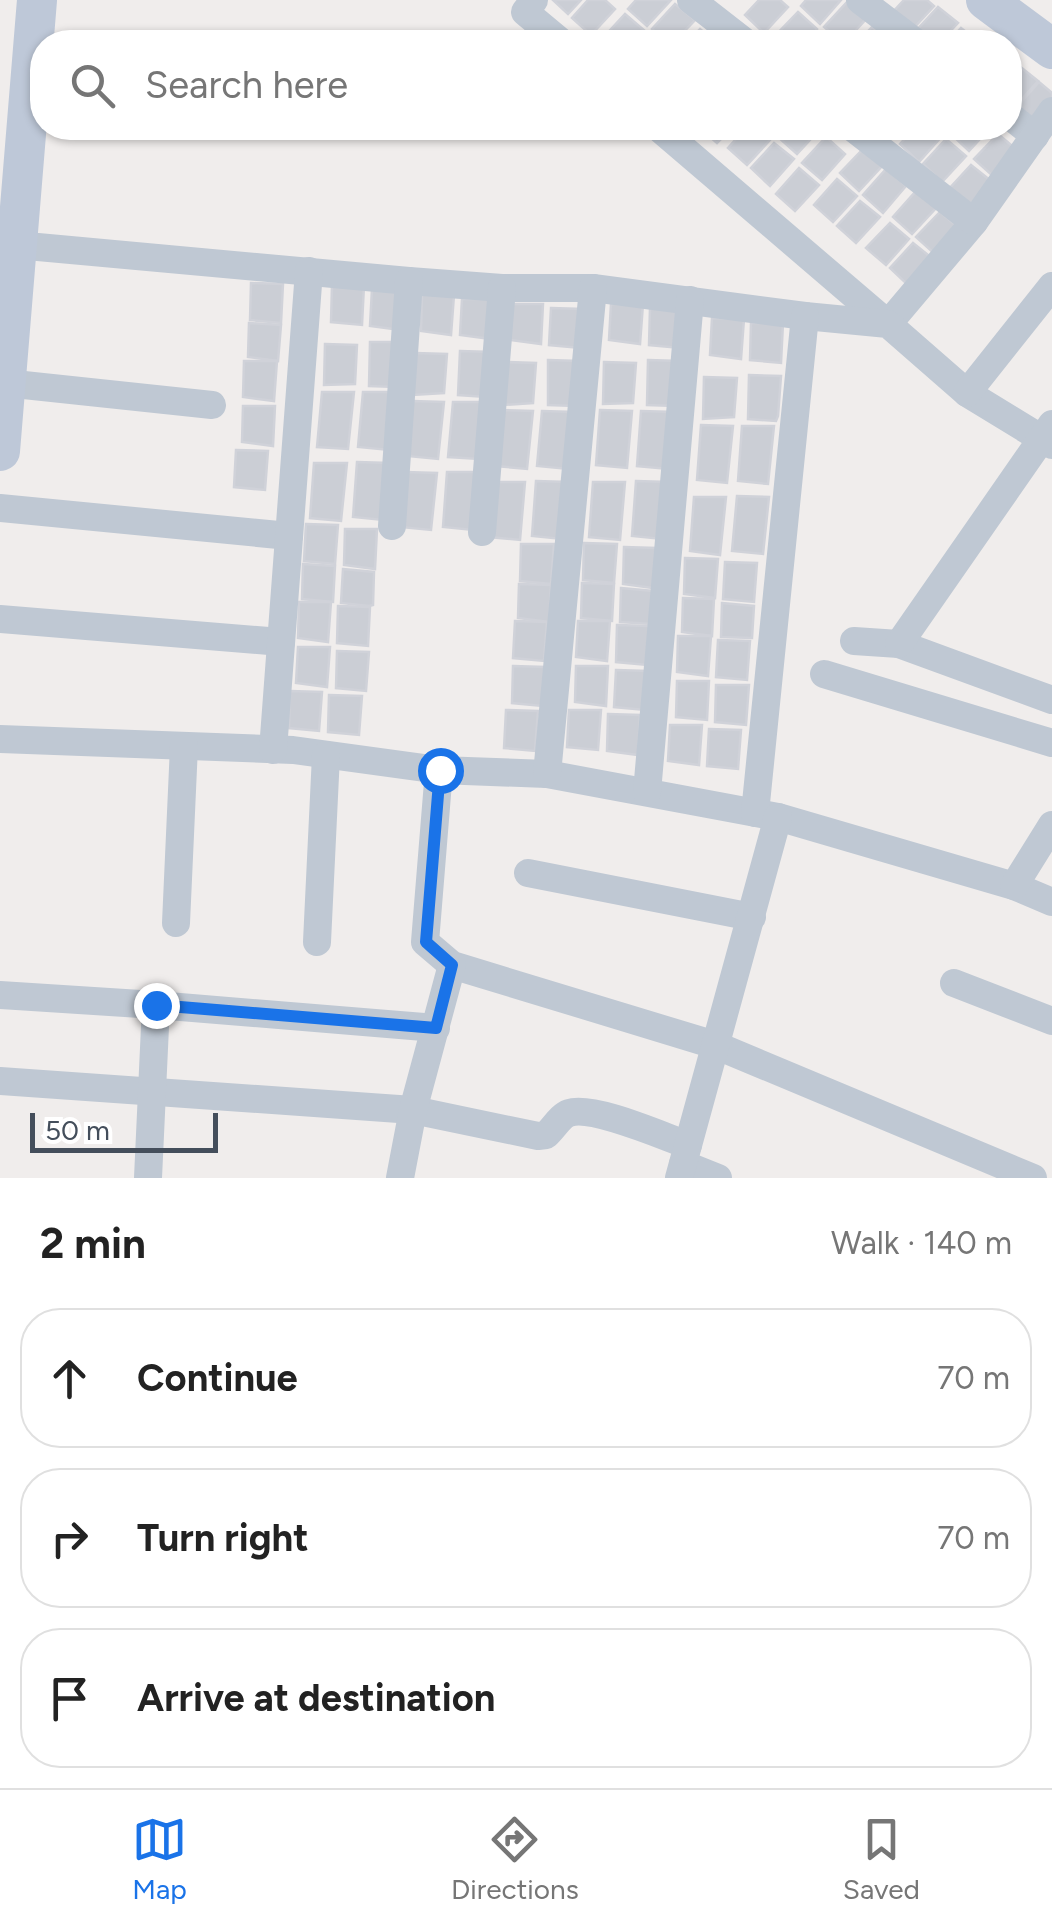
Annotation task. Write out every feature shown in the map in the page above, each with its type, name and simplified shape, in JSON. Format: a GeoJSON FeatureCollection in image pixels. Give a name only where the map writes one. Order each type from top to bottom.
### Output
{"type":"FeatureCollection","features":[{"type":"Feature","properties":{"kind":"street"},"geometry":{"type":"LineString","coordinates":[[34,30],[37,0]]}},
{"type":"Feature","properties":{"kind":"street"},"geometry":{"type":"LineString","coordinates":[[534,0],[525,12],[546,30]]}},
{"type":"Feature","properties":{"kind":"street"},"geometry":{"type":"LineString","coordinates":[[690,0],[729,30]]}},
{"type":"Feature","properties":{"kind":"street"},"geometry":{"type":"LineString","coordinates":[[860,0],[899,30]]}},
{"type":"Feature","properties":{"kind":"street"},"geometry":{"type":"LineString","coordinates":[[986,0],[1052,49]]}},
{"type":"Feature","properties":{"kind":"street"},"geometry":{"type":"LineString","coordinates":[[30,64],[12,227],[2,419],[212,405]]}},
{"type":"Feature","properties":{"kind":"street"},"geometry":{"type":"LineString","coordinates":[[888,324],[974,222],[1052,112]]}},
{"type":"Feature","properties":{"kind":"street"},"geometry":{"type":"LineString","coordinates":[[1022,126],[1035,136]]}},
{"type":"Feature","properties":{"kind":"street"},"geometry":{"type":"LineString","coordinates":[[673,140],[967,393],[1049,435],[899,644]]}},
{"type":"Feature","properties":{"kind":"street"},"geometry":{"type":"LineString","coordinates":[[869,140],[974,222]]}},
{"type":"Feature","properties":{"kind":"street"},"geometry":{"type":"LineString","coordinates":[[12,227],[309,271],[502,288],[593,288],[888,324]]}},
{"type":"Feature","properties":{"kind":"street"},"geometry":{"type":"LineString","coordinates":[[272,750],[309,271]]}},
{"type":"Feature","properties":{"kind":"street"},"geometry":{"type":"LineString","coordinates":[[392,526],[409,281]]}},
{"type":"Feature","properties":{"kind":"street"},"geometry":{"type":"LineString","coordinates":[[967,393],[1052,286]]}},
{"type":"Feature","properties":{"kind":"street"},"geometry":{"type":"LineString","coordinates":[[482,532],[502,288]]}},
{"type":"Feature","properties":{"kind":"street"},"geometry":{"type":"LineString","coordinates":[[547,774],[593,288]]}},
{"type":"Feature","properties":{"kind":"street"},"geometry":{"type":"LineString","coordinates":[[647,792],[690,300]]}},
{"type":"Feature","properties":{"kind":"street"},"geometry":{"type":"LineString","coordinates":[[683,1162],[752,917],[766,815],[805,316]]}},
{"type":"Feature","properties":{"kind":"street"},"geometry":{"type":"LineString","coordinates":[[0,508],[289,536]]}},
{"type":"Feature","properties":{"kind":"street"},"geometry":{"type":"LineString","coordinates":[[0,619],[281,642]]}},
{"type":"Feature","properties":{"kind":"street"},"geometry":{"type":"LineString","coordinates":[[854,641],[899,644],[1052,700]]}},
{"type":"Feature","properties":{"kind":"street"},"geometry":{"type":"LineString","coordinates":[[824,674],[1052,743]]}},
{"type":"Feature","properties":{"kind":"street"},"geometry":{"type":"LineString","coordinates":[[0,738],[272,750],[440,770],[547,774],[766,815],[1014,886],[1052,902]]}},
{"type":"Feature","properties":{"kind":"street"},"geometry":{"type":"LineString","coordinates":[[176,923],[184,746]]}},
{"type":"Feature","properties":{"kind":"street"},"geometry":{"type":"LineString","coordinates":[[318,942],[326,754]]}},
{"type":"Feature","properties":{"kind":"street"},"geometry":{"type":"LineString","coordinates":[[440,770],[426,942],[452,965],[715,1045],[1033,1178]]}},
{"type":"Feature","properties":{"kind":"street"},"geometry":{"type":"LineString","coordinates":[[1014,886],[1052,825]]}},
{"type":"Feature","properties":{"kind":"street"},"geometry":{"type":"LineString","coordinates":[[528,873],[752,917]]}},
{"type":"Feature","properties":{"kind":"street"},"geometry":{"type":"LineString","coordinates":[[400,1178],[413,1110],[452,965]]}},
{"type":"Feature","properties":{"kind":"street"},"geometry":{"type":"LineString","coordinates":[[954,983],[1052,1021]]}},
{"type":"Feature","properties":{"kind":"street"},"geometry":{"type":"LineString","coordinates":[[0,995],[436,1028]]}},
{"type":"Feature","properties":{"kind":"street"},"geometry":{"type":"LineString","coordinates":[[148,1178],[156,1005]]}},
{"type":"Feature","properties":{"kind":"street"},"geometry":{"type":"LineString","coordinates":[[0,1081],[413,1110],[538,1136],[546,1135],[564,1114],[593,1112],[718,1178]]}},
{"type":"Feature","properties":{"kind":"building"},"geometry":{"type":"Polygon","coordinates":[[[553,0],[581,0],[568,14],[553,0]]]}},
{"type":"Feature","properties":{"kind":"building"},"geometry":{"type":"Polygon","coordinates":[[[588,0],[605,0],[615,9],[596,30],[585,30],[572,18],[588,0]]]}},
{"type":"Feature","properties":{"kind":"building"},"geometry":{"type":"Polygon","coordinates":[[[636,0],[671,0],[647,26],[628,9],[636,0]]]}},
{"type":"Feature","properties":{"kind":"building"},"geometry":{"type":"Polygon","coordinates":[[[759,0],[780,0],[788,7],[767,30],[761,30],[745,15],[759,0]]]}},
{"type":"Feature","properties":{"kind":"building"},"geometry":{"type":"Polygon","coordinates":[[[806,0],[841,0],[820,24],[801,6],[806,0]]]}},
{"type":"Feature","properties":{"kind":"building"},"geometry":{"type":"Polygon","coordinates":[[[904,0],[927,0],[934,6],[912,30],[891,14],[904,0]]]}},
{"type":"Feature","properties":{"kind":"building"},"geometry":{"type":"Polygon","coordinates":[[[848,1],[867,18],[856,30],[824,27],[848,1]]]}},
{"type":"Feature","properties":{"kind":"building"},"geometry":{"type":"Polygon","coordinates":[[[675,4],[695,20],[685,30],[652,29],[675,4]]]}},
{"type":"Feature","properties":{"kind":"building"},"geometry":{"type":"Polygon","coordinates":[[[938,7],[958,23],[951,30],[917,30],[938,7]]]}},
{"type":"Feature","properties":{"kind":"building"},"geometry":{"type":"Polygon","coordinates":[[[798,12],[817,29],[816,30],[781,30],[798,12]]]}},
{"type":"Feature","properties":{"kind":"building"},"geometry":{"type":"Polygon","coordinates":[[[625,14],[644,30],[610,30],[625,14]]]}},
{"type":"Feature","properties":{"kind":"building"},"geometry":{"type":"Polygon","coordinates":[[[1022,68],[1038,81],[1022,99],[1022,68]]]}},
{"type":"Feature","properties":{"kind":"building"},"geometry":{"type":"Polygon","coordinates":[[[1039,82],[1052,93],[1052,107],[1035,125],[1022,113],[1022,101],[1039,82]]]}},
{"type":"Feature","properties":{"kind":"building"},"geometry":{"type":"Polygon","coordinates":[[[735,140],[770,140],[747,165],[728,148],[735,140]]]}},
{"type":"Feature","properties":{"kind":"building"},"geometry":{"type":"Polygon","coordinates":[[[781,140],[810,140],[797,154],[781,140]]]}},
{"type":"Feature","properties":{"kind":"building"},"geometry":{"type":"Polygon","coordinates":[[[823,140],[829,140],[845,154],[822,180],[802,163],[823,140]]]}},
{"type":"Feature","properties":{"kind":"building"},"geometry":{"type":"Polygon","coordinates":[[[904,140],[939,140],[919,162],[900,144],[904,140]]]}},
{"type":"Feature","properties":{"kind":"building"},"geometry":{"type":"Polygon","coordinates":[[[945,140],[966,156],[942,182],[923,164],[945,140]]]}},
{"type":"Feature","properties":{"kind":"building"},"geometry":{"type":"Polygon","coordinates":[[[957,140],[979,140],[969,151],[957,140]]]}},
{"type":"Feature","properties":{"kind":"building"},"geometry":{"type":"Polygon","coordinates":[[[992,140],[1005,140],[1017,150],[994,177],[974,159],[992,140]]]}},
{"type":"Feature","properties":{"kind":"building"},"geometry":{"type":"Polygon","coordinates":[[[774,143],[794,159],[770,186],[751,168],[774,143]]]}},
{"type":"Feature","properties":{"kind":"building"},"geometry":{"type":"Polygon","coordinates":[[[864,148],[883,165],[859,191],[840,173],[864,148]]]}},
{"type":"Feature","properties":{"kind":"building"},"geometry":{"type":"Polygon","coordinates":[[[971,165],[991,181],[967,208],[948,190],[971,165]]]}},
{"type":"Feature","properties":{"kind":"building"},"geometry":{"type":"Polygon","coordinates":[[[799,168],[819,185],[795,211],[776,194],[799,168]]]}},
{"type":"Feature","properties":{"kind":"building"},"geometry":{"type":"Polygon","coordinates":[[[886,169],[906,186],[883,213],[863,195],[886,169]]]}},
{"type":"Feature","properties":{"kind":"building"},"geometry":{"type":"Polygon","coordinates":[[[837,179],[857,196],[833,222],[814,205],[837,179]]]}},
{"type":"Feature","properties":{"kind":"building"},"geometry":{"type":"Polygon","coordinates":[[[916,191],[936,208],[912,234],[893,217],[916,191]]]}},
{"type":"Feature","properties":{"kind":"building"},"geometry":{"type":"Polygon","coordinates":[[[860,201],[880,217],[856,243],[837,226],[860,201]]]}},
{"type":"Feature","properties":{"kind":"building"},"geometry":{"type":"Polygon","coordinates":[[[940,212],[959,228],[936,255],[916,237],[940,212]]]}},
{"type":"Feature","properties":{"kind":"building"},"geometry":{"type":"Polygon","coordinates":[[[890,223],[909,239],[886,265],[866,248],[890,223]]]}},
{"type":"Feature","properties":{"kind":"building"},"geometry":{"type":"Polygon","coordinates":[[[913,243],[933,259],[909,286],[890,268],[913,243]]]}},
{"type":"Feature","properties":{"kind":"building"},"geometry":{"type":"Polygon","coordinates":[[[251,283],[283,284],[281,323],[250,320],[251,283]]]}},
{"type":"Feature","properties":{"kind":"building"},"geometry":{"type":"Polygon","coordinates":[[[332,285],[364,285],[362,325],[331,322],[332,285]]]}},
{"type":"Feature","properties":{"kind":"building"},"geometry":{"type":"Polygon","coordinates":[[[372,289],[404,290],[401,330],[370,326],[372,289]]]}},
{"type":"Feature","properties":{"kind":"building"},"geometry":{"type":"Polygon","coordinates":[[[422,294],[454,295],[451,335],[421,331],[422,294]]]}},
{"type":"Feature","properties":{"kind":"building"},"geometry":{"type":"Polygon","coordinates":[[[462,299],[494,299],[491,339],[460,335],[462,299]]]}},
{"type":"Feature","properties":{"kind":"building"},"geometry":{"type":"Polygon","coordinates":[[[511,304],[543,304],[541,344],[510,340],[511,304]]]}},
{"type":"Feature","properties":{"kind":"building"},"geometry":{"type":"Polygon","coordinates":[[[611,304],[643,304],[640,344],[609,340],[611,304]]]}},
{"type":"Feature","properties":{"kind":"building"},"geometry":{"type":"Polygon","coordinates":[[[551,308],[583,309],[580,348],[549,345],[551,308]]]}},
{"type":"Feature","properties":{"kind":"building"},"geometry":{"type":"Polygon","coordinates":[[[650,308],[683,309],[680,348],[649,345],[650,308]]]}},
{"type":"Feature","properties":{"kind":"building"},"geometry":{"type":"Polygon","coordinates":[[[712,318],[744,319],[741,359],[710,355],[712,318]]]}},
{"type":"Feature","properties":{"kind":"building"},"geometry":{"type":"Polygon","coordinates":[[[249,323],[281,325],[278,361],[248,357],[249,323]]]}},
{"type":"Feature","properties":{"kind":"building"},"geometry":{"type":"Polygon","coordinates":[[[751,323],[783,323],[781,363],[750,360],[751,323]]]}},
{"type":"Feature","properties":{"kind":"building"},"geometry":{"type":"Polygon","coordinates":[[[370,342],[402,342],[396,387],[369,386],[370,342]]]}},
{"type":"Feature","properties":{"kind":"building"},"geometry":{"type":"Polygon","coordinates":[[[325,344],[357,345],[355,384],[324,385],[325,344]]]}},
{"type":"Feature","properties":{"kind":"building"},"geometry":{"type":"Polygon","coordinates":[[[460,351],[492,352],[486,397],[458,395],[460,351]]]}},
{"type":"Feature","properties":{"kind":"building"},"geometry":{"type":"Polygon","coordinates":[[[415,353],[447,354],[444,393],[413,395],[415,353]]]}},
{"type":"Feature","properties":{"kind":"building"},"geometry":{"type":"Polygon","coordinates":[[[548,360],[580,361],[575,406],[548,405],[548,360]]]}},
{"type":"Feature","properties":{"kind":"building"},"geometry":{"type":"Polygon","coordinates":[[[648,360],[680,361],[675,406],[647,405],[648,360]]]}},
{"type":"Feature","properties":{"kind":"building"},"geometry":{"type":"Polygon","coordinates":[[[244,361],[277,361],[274,401],[243,397],[244,361]]]}},
{"type":"Feature","properties":{"kind":"building"},"geometry":{"type":"Polygon","coordinates":[[[504,362],[536,363],[533,403],[503,405],[504,362]]]}},
{"type":"Feature","properties":{"kind":"building"},"geometry":{"type":"Polygon","coordinates":[[[604,362],[636,363],[633,403],[603,404],[604,362]]]}},
{"type":"Feature","properties":{"kind":"building"},"geometry":{"type":"Polygon","coordinates":[[[749,375],[781,376],[776,421],[748,419],[749,375]]]}},
{"type":"Feature","properties":{"kind":"building"},"geometry":{"type":"Polygon","coordinates":[[[704,377],[737,378],[734,417],[703,419],[704,377]]]}},
{"type":"Feature","properties":{"kind":"building"},"geometry":{"type":"Polygon","coordinates":[[[322,392],[354,392],[348,449],[317,447],[322,392]]]}},
{"type":"Feature","properties":{"kind":"building"},"geometry":{"type":"Polygon","coordinates":[[[363,392],[395,392],[389,450],[358,447],[363,392]]]}},
{"type":"Feature","properties":{"kind":"building"},"geometry":{"type":"Polygon","coordinates":[[[412,401],[444,402],[438,459],[407,456],[412,401]]]}},
{"type":"Feature","properties":{"kind":"building"},"geometry":{"type":"Polygon","coordinates":[[[453,402],[485,402],[479,459],[448,457],[453,402]]]}},
{"type":"Feature","properties":{"kind":"building"},"geometry":{"type":"Polygon","coordinates":[[[243,406],[275,406],[273,446],[242,442],[243,406]]]}},
{"type":"Feature","properties":{"kind":"building"},"geometry":{"type":"Polygon","coordinates":[[[500,410],[533,411],[527,469],[496,466],[500,410]]]}},
{"type":"Feature","properties":{"kind":"building"},"geometry":{"type":"Polygon","coordinates":[[[600,410],[632,411],[627,468],[596,465],[600,410]]]}},
{"type":"Feature","properties":{"kind":"building"},"geometry":{"type":"Polygon","coordinates":[[[542,411],[574,412],[568,469],[537,466],[542,411]]]}},
{"type":"Feature","properties":{"kind":"building"},"geometry":{"type":"Polygon","coordinates":[[[641,411],[674,412],[668,469],[637,466],[641,411]]]}},
{"type":"Feature","properties":{"kind":"building"},"geometry":{"type":"Polygon","coordinates":[[[701,425],[733,426],[727,483],[697,480],[701,425]]]}},
{"type":"Feature","properties":{"kind":"building"},"geometry":{"type":"Polygon","coordinates":[[[742,426],[774,426],[768,484],[738,481],[742,426]]]}},
{"type":"Feature","properties":{"kind":"building"},"geometry":{"type":"Polygon","coordinates":[[[236,450],[268,451],[265,490],[234,487],[236,450]]]}},
{"type":"Feature","properties":{"kind":"building"},"geometry":{"type":"Polygon","coordinates":[[[357,462],[389,463],[383,520],[353,517],[357,462]]]}},
{"type":"Feature","properties":{"kind":"building"},"geometry":{"type":"Polygon","coordinates":[[[314,463],[347,463],[341,521],[310,518],[314,463]]]}},
{"type":"Feature","properties":{"kind":"building"},"geometry":{"type":"Polygon","coordinates":[[[405,472],[437,473],[431,530],[400,527],[405,472]]]}},
{"type":"Feature","properties":{"kind":"building"},"geometry":{"type":"Polygon","coordinates":[[[447,472],[479,472],[473,530],[443,527],[447,472]]]}},
{"type":"Feature","properties":{"kind":"building"},"geometry":{"type":"Polygon","coordinates":[[[536,481],[568,482],[562,539],[532,536],[536,481]]]}},
{"type":"Feature","properties":{"kind":"building"},"geometry":{"type":"Polygon","coordinates":[[[636,481],[668,482],[662,539],[632,536],[636,481]]]}},
{"type":"Feature","properties":{"kind":"building"},"geometry":{"type":"Polygon","coordinates":[[[493,482],[525,482],[520,540],[489,537],[493,482]]]}},
{"type":"Feature","properties":{"kind":"building"},"geometry":{"type":"Polygon","coordinates":[[[593,482],[625,482],[620,540],[589,537],[593,482]]]}},
{"type":"Feature","properties":{"kind":"building"},"geometry":{"type":"Polygon","coordinates":[[[737,496],[769,497],[763,554],[732,551],[737,496]]]}},
{"type":"Feature","properties":{"kind":"building"},"geometry":{"type":"Polygon","coordinates":[[[694,497],[726,497],[720,555],[690,551],[694,497]]]}},
{"type":"Feature","properties":{"kind":"building"},"geometry":{"type":"Polygon","coordinates":[[[306,524],[338,525],[335,564],[304,561],[306,524]]]}},
{"type":"Feature","properties":{"kind":"building"},"geometry":{"type":"Polygon","coordinates":[[[345,529],[377,529],[375,569],[344,565],[345,529]]]}},
{"type":"Feature","properties":{"kind":"building"},"geometry":{"type":"Polygon","coordinates":[[[584,543],[617,544],[614,583],[583,580],[584,543]]]}},
{"type":"Feature","properties":{"kind":"building"},"geometry":{"type":"Polygon","coordinates":[[[521,544],[554,544],[551,584],[520,581],[521,544]]]}},
{"type":"Feature","properties":{"kind":"building"},"geometry":{"type":"Polygon","coordinates":[[[624,547],[656,548],[653,588],[623,584],[624,547]]]}},
{"type":"Feature","properties":{"kind":"building"},"geometry":{"type":"Polygon","coordinates":[[[685,558],[718,559],[715,598],[684,594],[685,558]]]}},
{"type":"Feature","properties":{"kind":"building"},"geometry":{"type":"Polygon","coordinates":[[[725,562],[757,563],[754,602],[723,599],[725,562]]]}},
{"type":"Feature","properties":{"kind":"building"},"geometry":{"type":"Polygon","coordinates":[[[303,564],[335,566],[333,602],[302,599],[303,564]]]}},
{"type":"Feature","properties":{"kind":"building"},"geometry":{"type":"Polygon","coordinates":[[[343,569],[374,572],[373,605],[341,603],[343,569]]]}},
{"type":"Feature","properties":{"kind":"building"},"geometry":{"type":"Polygon","coordinates":[[[582,583],[614,584],[612,621],[581,618],[582,583]]]}},
{"type":"Feature","properties":{"kind":"building"},"geometry":{"type":"Polygon","coordinates":[[[519,584],[551,585],[549,622],[518,618],[519,584]]]}},
{"type":"Feature","properties":{"kind":"building"},"geometry":{"type":"Polygon","coordinates":[[[621,588],[653,591],[652,624],[620,622],[621,588]]]}},
{"type":"Feature","properties":{"kind":"building"},"geometry":{"type":"Polygon","coordinates":[[[683,598],[714,599],[712,636],[682,632],[683,598]]]}},
{"type":"Feature","properties":{"kind":"building"},"geometry":{"type":"Polygon","coordinates":[[[299,602],[331,602],[328,642],[298,638],[299,602]]]}},
{"type":"Feature","properties":{"kind":"building"},"geometry":{"type":"Polygon","coordinates":[[[722,603],[754,606],[752,638],[721,637],[722,603]]]}},
{"type":"Feature","properties":{"kind":"building"},"geometry":{"type":"Polygon","coordinates":[[[338,606],[370,607],[368,646],[337,643],[338,606]]]}},
{"type":"Feature","properties":{"kind":"building"},"geometry":{"type":"Polygon","coordinates":[[[515,621],[547,622],[544,661],[513,658],[515,621]]]}},
{"type":"Feature","properties":{"kind":"building"},"geometry":{"type":"Polygon","coordinates":[[[578,621],[610,621],[607,661],[576,657],[578,621]]]}},
{"type":"Feature","properties":{"kind":"building"},"geometry":{"type":"Polygon","coordinates":[[[617,625],[649,626],[647,665],[616,662],[617,625]]]}},
{"type":"Feature","properties":{"kind":"building"},"geometry":{"type":"Polygon","coordinates":[[[678,636],[711,636],[708,676],[677,672],[678,636]]]}},
{"type":"Feature","properties":{"kind":"building"},"geometry":{"type":"Polygon","coordinates":[[[718,640],[750,641],[747,680],[716,677],[718,640]]]}},
{"type":"Feature","properties":{"kind":"building"},"geometry":{"type":"Polygon","coordinates":[[[298,647],[330,647],[327,687],[296,683],[298,647]]]}},
{"type":"Feature","properties":{"kind":"building"},"geometry":{"type":"Polygon","coordinates":[[[337,651],[369,652],[366,691],[336,688],[337,651]]]}},
{"type":"Feature","properties":{"kind":"building"},"geometry":{"type":"Polygon","coordinates":[[[513,666],[545,667],[542,706],[512,703],[513,666]]]}},
{"type":"Feature","properties":{"kind":"building"},"geometry":{"type":"Polygon","coordinates":[[[576,666],[608,666],[606,706],[575,702],[576,666]]]}},
{"type":"Feature","properties":{"kind":"building"},"geometry":{"type":"Polygon","coordinates":[[[616,670],[648,671],[645,710],[614,707],[616,670]]]}},
{"type":"Feature","properties":{"kind":"building"},"geometry":{"type":"Polygon","coordinates":[[[677,681],[709,681],[707,720],[676,717],[677,681]]]}},
{"type":"Feature","properties":{"kind":"building"},"geometry":{"type":"Polygon","coordinates":[[[716,685],[749,685],[746,725],[715,722],[716,685]]]}},
{"type":"Feature","properties":{"kind":"building"},"geometry":{"type":"Polygon","coordinates":[[[290,691],[322,692],[319,731],[289,728],[290,691]]]}},
{"type":"Feature","properties":{"kind":"building"},"geometry":{"type":"Polygon","coordinates":[[[329,695],[362,696],[359,735],[328,732],[329,695]]]}},
{"type":"Feature","properties":{"kind":"building"},"geometry":{"type":"Polygon","coordinates":[[[506,710],[538,711],[535,751],[504,748],[506,710]]]}},
{"type":"Feature","properties":{"kind":"building"},"geometry":{"type":"Polygon","coordinates":[[[569,710],[601,710],[598,750],[567,747],[569,710]]]}},
{"type":"Feature","properties":{"kind":"building"},"geometry":{"type":"Polygon","coordinates":[[[608,714],[640,715],[638,755],[607,751],[608,714]]]}},
{"type":"Feature","properties":{"kind":"building"},"geometry":{"type":"Polygon","coordinates":[[[670,725],[702,725],[699,765],[668,761],[670,725]]]}},
{"type":"Feature","properties":{"kind":"building"},"geometry":{"type":"Polygon","coordinates":[[[709,729],[741,730],[738,769],[707,766],[709,729]]]}},
{"type":"Feature","properties":{"kind":"route"},"geometry":{"type":"LineString","coordinates":[[156,1005],[436,1028],[452,965],[426,942],[440,770]]}}]}
